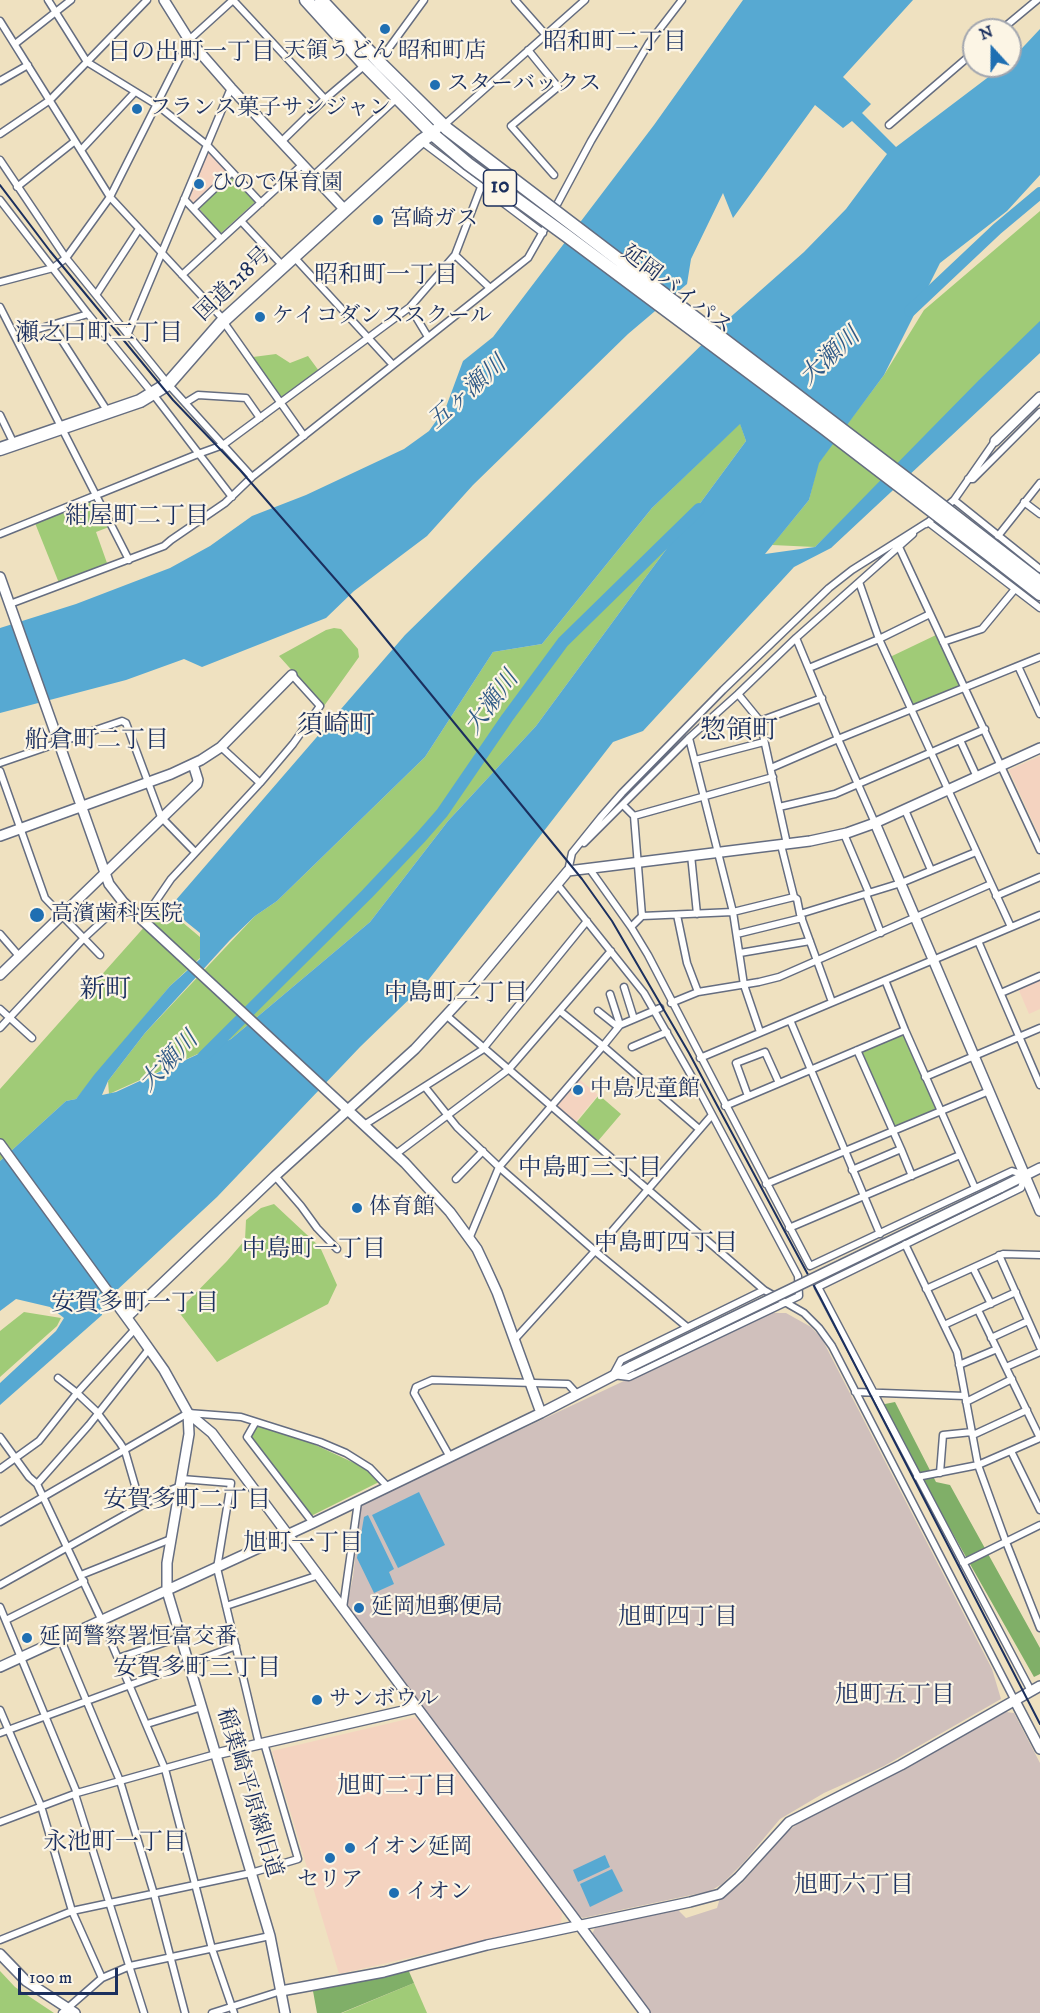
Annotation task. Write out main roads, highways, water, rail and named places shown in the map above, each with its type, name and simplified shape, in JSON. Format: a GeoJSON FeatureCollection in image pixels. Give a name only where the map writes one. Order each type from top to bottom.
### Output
{"type":"FeatureCollection","features":[{"type":"Feature","properties":{"kind":"highway","name":"延岡バイパス"},"geometry":{"type":"LineString","coordinates":[[306,0],[397,98],[439,131]]}},
{"type":"Feature","properties":{"kind":"highway","name":"延岡バイパス"},"geometry":{"type":"LineString","coordinates":[[321,0],[380,63],[468,164],[998,556],[1040,582]]}},
{"type":"Feature","properties":{"kind":"highway","name":"国道218号"},"geometry":{"type":"LineString","coordinates":[[0,449],[108,412],[153,394],[168,384],[224,321],[293,256],[421,141],[439,131]]}},
{"type":"Feature","properties":{"kind":"highway","name":"延岡バイパス"},"geometry":{"type":"LineString","coordinates":[[998,556],[1040,594]]}},
{"type":"Feature","properties":{"kind":"water","name":"五ヶ瀬川"},"geometry":{"type":"Polygon","coordinates":[[[743,0],[913,0],[843,77],[871,104],[862,113],[896,147],[987,78],[1022,78],[1022,48],[1040,29],[1040,175],[1007,211],[940,263],[884,375],[819,463],[809,500],[765,554],[815,547],[1040,321],[1040,353],[831,548],[794,567],[643,731],[613,742],[426,983],[360,1047],[217,1197],[102,1304],[102,1315],[0,1405],[0,1383],[56,1331],[64,1318],[50,1307],[16,1299],[0,1311],[0,1161],[66,1101],[76,1099],[170,986],[200,959],[200,933],[169,908],[405,635],[726,321],[804,252],[846,209],[887,154],[852,121],[843,128],[815,105],[733,218],[723,193],[691,259],[687,284],[628,334],[473,485],[427,536],[354,591],[326,618],[202,667],[184,659],[126,680],[0,713],[0,628],[76,604],[170,568],[210,546],[252,516],[306,495],[404,449],[429,431],[446,407],[463,361],[493,337],[654,125],[743,0]],[[740,424],[652,508],[542,644],[493,652],[425,757],[277,901],[255,916],[230,940],[145,1033],[108,1081],[102,1095],[116,1092],[231,1039],[370,922],[448,821],[536,726],[746,441],[740,424]]]}},
{"type":"Feature","properties":{"kind":"water"},"geometry":{"type":"Polygon","coordinates":[[[419,1492],[445,1545],[398,1568],[372,1515],[419,1492]]]}},
{"type":"Feature","properties":{"kind":"water"},"geometry":{"type":"Polygon","coordinates":[[[368,1515],[394,1569],[389,1572],[394,1584],[374,1593],[357,1558],[364,1517],[368,1515]]]}},
{"type":"Feature","properties":{"kind":"water"},"geometry":{"type":"Polygon","coordinates":[[[605,1855],[610,1867],[578,1882],[573,1870],[605,1855]]]}},
{"type":"Feature","properties":{"kind":"water"},"geometry":{"type":"Polygon","coordinates":[[[612,1869],[623,1891],[590,1907],[580,1884],[612,1869]]]}},
{"type":"Feature","properties":{"kind":"waterway","name":"大瀬川"},"geometry":{"type":"LineString","coordinates":[[910,311],[997,229],[1040,193]]}},
{"type":"Feature","properties":{"kind":"waterway","name":"大瀬川"},"geometry":{"type":"LineString","coordinates":[[203,1057],[421,837],[442,813],[507,718],[563,642],[699,509]]}},
{"type":"Feature","properties":{"kind":"railway"},"geometry":{"type":"LineString","coordinates":[[0,185],[50,251],[173,400],[240,470],[357,604],[582,879],[612,921],[689,1053],[820,1297],[1040,1724]]}},
{"type":"Feature","properties":{"kind":"place","name":"天領うどん 昭和町店"},"geometry":{"type":"Point","coordinates":[385,29]}},
{"type":"Feature","properties":{"kind":"place","name":"スターバックス"},"geometry":{"type":"Point","coordinates":[435,85]}},
{"type":"Feature","properties":{"kind":"place","name":"フランス菓子サンジャン"},"geometry":{"type":"Point","coordinates":[137,109]}},
{"type":"Feature","properties":{"kind":"place","name":"ひので保育園"},"geometry":{"type":"Point","coordinates":[199,184]}},
{"type":"Feature","properties":{"kind":"place","name":"宮崎ガス"},"geometry":{"type":"Point","coordinates":[378,220]}},
{"type":"Feature","properties":{"kind":"place","name":"ケイコダンススクール"},"geometry":{"type":"Point","coordinates":[260,317]}},
{"type":"Feature","properties":{"kind":"place","name":"高濱歯科医院"},"geometry":{"type":"Point","coordinates":[37,915]}},
{"type":"Feature","properties":{"kind":"place","name":"中島児童館"},"geometry":{"type":"Point","coordinates":[578,1090]}},
{"type":"Feature","properties":{"kind":"place","name":"体育館"},"geometry":{"type":"Point","coordinates":[357,1208]}},
{"type":"Feature","properties":{"kind":"place","name":"延岡旭郵便局"},"geometry":{"type":"Point","coordinates":[359,1608]}},
{"type":"Feature","properties":{"kind":"place","name":"延岡警察署恒富交番"},"geometry":{"type":"Point","coordinates":[27,1638]}},
{"type":"Feature","properties":{"kind":"place","name":"サンボウル"},"geometry":{"type":"Point","coordinates":[317,1700]}},
{"type":"Feature","properties":{"kind":"place","name":"イオン延岡"},"geometry":{"type":"Point","coordinates":[350,1848]}},
{"type":"Feature","properties":{"kind":"place","name":"セリア"},"geometry":{"type":"Point","coordinates":[330,1858]}},
{"type":"Feature","properties":{"kind":"place","name":"イオン"},"geometry":{"type":"Point","coordinates":[394,1893]}},
{"type":"Feature","properties":{"kind":"district","name":"昭和町二丁目"},"geometry":{"type":"Point","coordinates":[615,44]}},
{"type":"Feature","properties":{"kind":"district","name":"日の出町一丁目"},"geometry":{"type":"Point","coordinates":[191,54]}},
{"type":"Feature","properties":{"kind":"district","name":"昭和町一丁目"},"geometry":{"type":"Point","coordinates":[386,277]}},
{"type":"Feature","properties":{"kind":"district","name":"瀬之口町二丁目"},"geometry":{"type":"Point","coordinates":[99,335]}},
{"type":"Feature","properties":{"kind":"district","name":"紺屋町二丁目"},"geometry":{"type":"Point","coordinates":[137,518]}},
{"type":"Feature","properties":{"kind":"district","name":"須崎町"},"geometry":{"type":"Point","coordinates":[336,728]}},
{"type":"Feature","properties":{"kind":"district","name":"惣領町"},"geometry":{"type":"Point","coordinates":[739,733]}},
{"type":"Feature","properties":{"kind":"district","name":"船倉町二丁目"},"geometry":{"type":"Point","coordinates":[97,742]}},
{"type":"Feature","properties":{"kind":"district","name":"新町"},"geometry":{"type":"Point","coordinates":[105,992]}},
{"type":"Feature","properties":{"kind":"district","name":"中島町二丁目"},"geometry":{"type":"Point","coordinates":[456,995]}},
{"type":"Feature","properties":{"kind":"district","name":"中島町三丁目"},"geometry":{"type":"Point","coordinates":[590,1170]}},
{"type":"Feature","properties":{"kind":"district","name":"中島町四丁目"},"geometry":{"type":"Point","coordinates":[666,1245]}},
{"type":"Feature","properties":{"kind":"district","name":"中島町一丁目"},"geometry":{"type":"Point","coordinates":[314,1251]}},
{"type":"Feature","properties":{"kind":"district","name":"安賀多町一丁目"},"geometry":{"type":"Point","coordinates":[135,1305]}},
{"type":"Feature","properties":{"kind":"district","name":"安賀多町二丁目"},"geometry":{"type":"Point","coordinates":[187,1502]}},
{"type":"Feature","properties":{"kind":"district","name":"旭町一丁目"},"geometry":{"type":"Point","coordinates":[303,1545]}},
{"type":"Feature","properties":{"kind":"district","name":"旭町四丁目"},"geometry":{"type":"Point","coordinates":[678,1619]}},
{"type":"Feature","properties":{"kind":"district","name":"安賀多町三丁目"},"geometry":{"type":"Point","coordinates":[197,1670]}},
{"type":"Feature","properties":{"kind":"district","name":"旭町五丁目"},"geometry":{"type":"Point","coordinates":[895,1697]}},
{"type":"Feature","properties":{"kind":"district","name":"旭町二丁目"},"geometry":{"type":"Point","coordinates":[397,1788]}},
{"type":"Feature","properties":{"kind":"district","name":"永池町一丁目"},"geometry":{"type":"Point","coordinates":[115,1844]}},
{"type":"Feature","properties":{"kind":"district","name":"旭町六丁目"},"geometry":{"type":"Point","coordinates":[854,1887]}}]}
